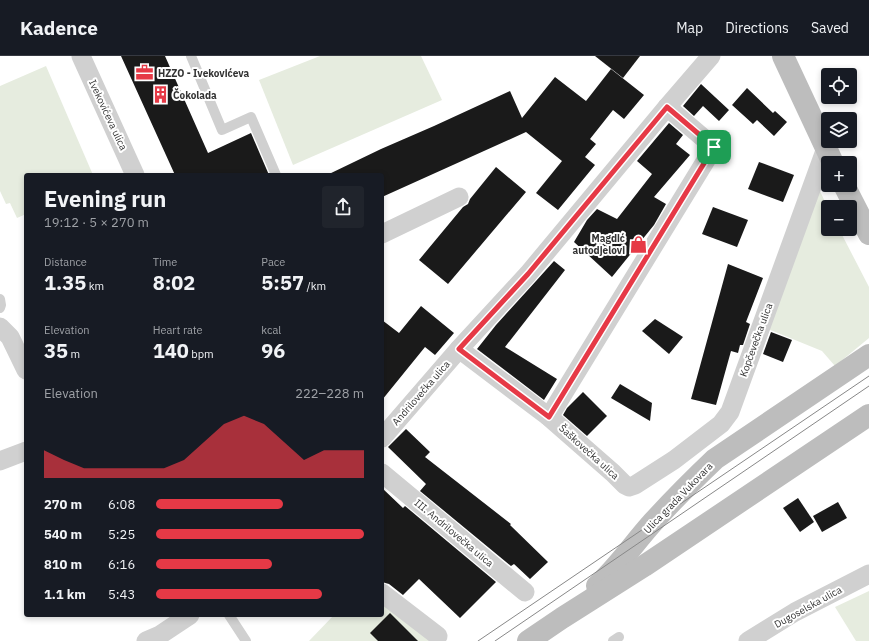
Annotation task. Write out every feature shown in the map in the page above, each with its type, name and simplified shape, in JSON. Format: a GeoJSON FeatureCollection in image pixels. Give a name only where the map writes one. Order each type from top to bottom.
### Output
{"type":"FeatureCollection","features":[{"type":"Feature","properties":{"kind":"street","name":"Ivekovićeva ulica"},"geometry":{"type":"LineString","coordinates":[[81,56],[135,173]]}},
{"type":"Feature","properties":{"kind":"street","name":"Andrilovečka ulica"},"geometry":{"type":"LineString","coordinates":[[384,436],[459,349],[528,274],[711,56]]}},
{"type":"Feature","properties":{"kind":"street"},"geometry":{"type":"LineString","coordinates":[[783,56],[829,156]]}},
{"type":"Feature","properties":{"kind":"street"},"geometry":{"type":"LineString","coordinates":[[549,417],[714,147],[667,107]]}},
{"type":"Feature","properties":{"kind":"street","name":"Kopčevečka ulica"},"geometry":{"type":"LineString","coordinates":[[629,487],[635,485],[674,460],[721,424],[730,412],[821,177]]}},
{"type":"Feature","properties":{"kind":"street"},"geometry":{"type":"LineString","coordinates":[[848,192],[869,234]]}},
{"type":"Feature","properties":{"kind":"street"},"geometry":{"type":"LineString","coordinates":[[384,233],[459,197]]}},
{"type":"Feature","properties":{"kind":"street"},"geometry":{"type":"LineString","coordinates":[[0,327],[10,337],[24,366]]}},
{"type":"Feature","properties":{"kind":"street","name":"Šaškovečka ulica"},"geometry":{"type":"LineString","coordinates":[[459,349],[549,417],[629,487]]}},
{"type":"Feature","properties":{"kind":"street","name":"Ulica grada Vukovara"},"geometry":{"type":"LineString","coordinates":[[562,618],[602,582],[695,477],[715,459],[869,355]]}},
{"type":"Feature","properties":{"kind":"street","name":"Ulica grada Vukovara"},"geometry":{"type":"LineString","coordinates":[[528,641],[644,566],[869,415]]}},
{"type":"Feature","properties":{"kind":"street"},"geometry":{"type":"LineString","coordinates":[[0,461],[24,452]]}},
{"type":"Feature","properties":{"kind":"street","name":"III. Andrilovečka ulica"},"geometry":{"type":"LineString","coordinates":[[384,475],[525,592]]}},
{"type":"Feature","properties":{"kind":"street","name":"Dugoselska ulica"},"geometry":{"type":"LineString","coordinates":[[748,641],[795,612],[869,574]]}},
{"type":"Feature","properties":{"kind":"street"},"geometry":{"type":"LineString","coordinates":[[384,595],[438,636]]}},
{"type":"Feature","properties":{"kind":"street"},"geometry":{"type":"LineString","coordinates":[[156,639],[187,617]]}},
{"type":"Feature","properties":{"kind":"lane"},"geometry":{"type":"LineString","coordinates":[[191,56],[222,130],[251,117],[275,173]]}},
{"type":"Feature","properties":{"kind":"lane"},"geometry":{"type":"LineString","coordinates":[[0,299],[0,308]]}},
{"type":"Feature","properties":{"kind":"lane"},"geometry":{"type":"LineString","coordinates":[[230,617],[246,641]]}},
{"type":"Feature","properties":{"kind":"shaded area"},"geometry":{"type":"Polygon","coordinates":[[[320,56],[421,56],[442,100],[293,165],[259,80],[320,56]]]}},
{"type":"Feature","properties":{"kind":"shaded area"},"geometry":{"type":"Polygon","coordinates":[[[46,66],[92,173],[24,173],[24,215],[17,218],[10,203],[6,204],[0,191],[0,86],[46,66]]]}},
{"type":"Feature","properties":{"kind":"shaded area"},"geometry":{"type":"Polygon","coordinates":[[[819,189],[824,200],[821,200],[821,236],[843,236],[869,287],[869,338],[835,366],[822,351],[768,329],[819,189]]]}},
{"type":"Feature","properties":{"kind":"shaded area"},"geometry":{"type":"Polygon","coordinates":[[[869,591],[869,641],[856,641],[835,607],[869,591]]]}},
{"type":"Feature","properties":{"kind":"shaded area"},"geometry":{"type":"Polygon","coordinates":[[[384,602],[435,641],[309,641],[332,617],[384,617],[384,602]]]}},
{"type":"Feature","properties":{"kind":"building","name":"Čokolada"},"geometry":{"type":"Polygon","coordinates":[[[121,56],[165,56],[208,153],[251,133],[268,173],[174,173],[121,56]]]}},
{"type":"Feature","properties":{"kind":"building"},"geometry":{"type":"Polygon","coordinates":[[[595,56],[640,56],[623,78],[595,56]]]}},
{"type":"Feature","properties":{"kind":"building"},"geometry":{"type":"Polygon","coordinates":[[[611,69],[644,95],[624,119],[613,110],[590,139],[596,144],[585,157],[595,165],[558,210],[536,193],[562,161],[526,132],[384,196],[384,173],[331,173],[510,91],[522,118],[555,77],[586,101],[611,69]]]}},
{"type":"Feature","properties":{"kind":"building"},"geometry":{"type":"Polygon","coordinates":[[[701,84],[729,110],[719,121],[703,106],[694,116],[683,106],[701,84]]]}},
{"type":"Feature","properties":{"kind":"building"},"geometry":{"type":"Polygon","coordinates":[[[747,88],[773,113],[775,111],[787,122],[774,136],[757,120],[753,124],[732,105],[747,88]]]}},
{"type":"Feature","properties":{"kind":"building"},"geometry":{"type":"Polygon","coordinates":[[[669,123],[683,135],[676,144],[690,155],[654,197],[666,204],[654,225],[612,277],[574,242],[587,220],[597,209],[617,219],[652,174],[637,161],[669,123]]]}},
{"type":"Feature","properties":{"kind":"building"},"geometry":{"type":"Polygon","coordinates":[[[759,162],[794,175],[783,202],[748,189],[759,162]]]}},
{"type":"Feature","properties":{"kind":"building"},"geometry":{"type":"Polygon","coordinates":[[[496,167],[526,192],[448,284],[419,260],[463,207],[468,204],[470,199],[496,167]]]}},
{"type":"Feature","properties":{"kind":"building"},"geometry":{"type":"Polygon","coordinates":[[[713,207],[748,220],[737,247],[702,234],[713,207]]]}},
{"type":"Feature","properties":{"kind":"building"},"geometry":{"type":"Polygon","coordinates":[[[554,261],[565,270],[505,347],[557,379],[544,400],[477,349],[496,325],[554,261]]]}},
{"type":"Feature","properties":{"kind":"building"},"geometry":{"type":"Polygon","coordinates":[[[728,264],[763,278],[746,322],[750,324],[743,345],[740,345],[738,353],[731,351],[716,405],[691,399],[728,264]]]}},
{"type":"Feature","properties":{"kind":"building"},"geometry":{"type":"Polygon","coordinates":[[[421,306],[454,333],[435,355],[425,347],[384,398],[384,322],[399,333],[421,306]]]}},
{"type":"Feature","properties":{"kind":"building"},"geometry":{"type":"Polygon","coordinates":[[[655,319],[683,337],[669,354],[642,331],[655,319]]]}},
{"type":"Feature","properties":{"kind":"building"},"geometry":{"type":"Polygon","coordinates":[[[771,332],[792,340],[783,362],[763,354],[771,332]]]}},
{"type":"Feature","properties":{"kind":"building"},"geometry":{"type":"Polygon","coordinates":[[[620,384],[652,403],[650,421],[611,398],[620,384]]]}},
{"type":"Feature","properties":{"kind":"building"},"geometry":{"type":"Polygon","coordinates":[[[583,392],[607,416],[587,436],[563,415],[567,408],[583,392]]]}},
{"type":"Feature","properties":{"kind":"building"},"geometry":{"type":"Polygon","coordinates":[[[406,429],[430,452],[425,457],[511,524],[510,525],[548,562],[530,579],[514,564],[511,566],[420,491],[426,484],[388,447],[406,429]]]}},
{"type":"Feature","properties":{"kind":"building"},"geometry":{"type":"Polygon","coordinates":[[[384,490],[403,508],[405,506],[496,582],[460,618],[419,579],[403,595],[389,584],[384,583],[384,490]]]}},
{"type":"Feature","properties":{"kind":"building"},"geometry":{"type":"Polygon","coordinates":[[[798,498],[814,522],[800,532],[783,508],[798,498]]]}},
{"type":"Feature","properties":{"kind":"building"},"geometry":{"type":"Polygon","coordinates":[[[838,502],[847,518],[822,532],[813,516],[838,502]]]}},
{"type":"Feature","properties":{"kind":"building"},"geometry":{"type":"Polygon","coordinates":[[[390,613],[418,641],[378,641],[370,633],[390,613]]]}},
{"type":"Feature","properties":{"kind":"tram line"},"geometry":{"type":"LineString","coordinates":[[478,641],[869,376]]}},
{"type":"Feature","properties":{"kind":"tram line"},"geometry":{"type":"LineString","coordinates":[[495,641],[869,386]]}},
{"type":"Feature","properties":{"kind":"place","name":"HZZO - Ivekovićeva"},"geometry":{"type":"Point","coordinates":[145,73]}},
{"type":"Feature","properties":{"kind":"place","name":"Čokolada"},"geometry":{"type":"Point","coordinates":[160,95]}},
{"type":"Feature","properties":{"kind":"place","name":"Magdić autodjelovi"},"geometry":{"type":"Point","coordinates":[638,244]}},
{"type":"Feature","properties":{"kind":"route"},"geometry":{"type":"LineString","coordinates":[[667,107],[714,147],[549,417],[459,349],[528,274],[667,107]]}}]}
